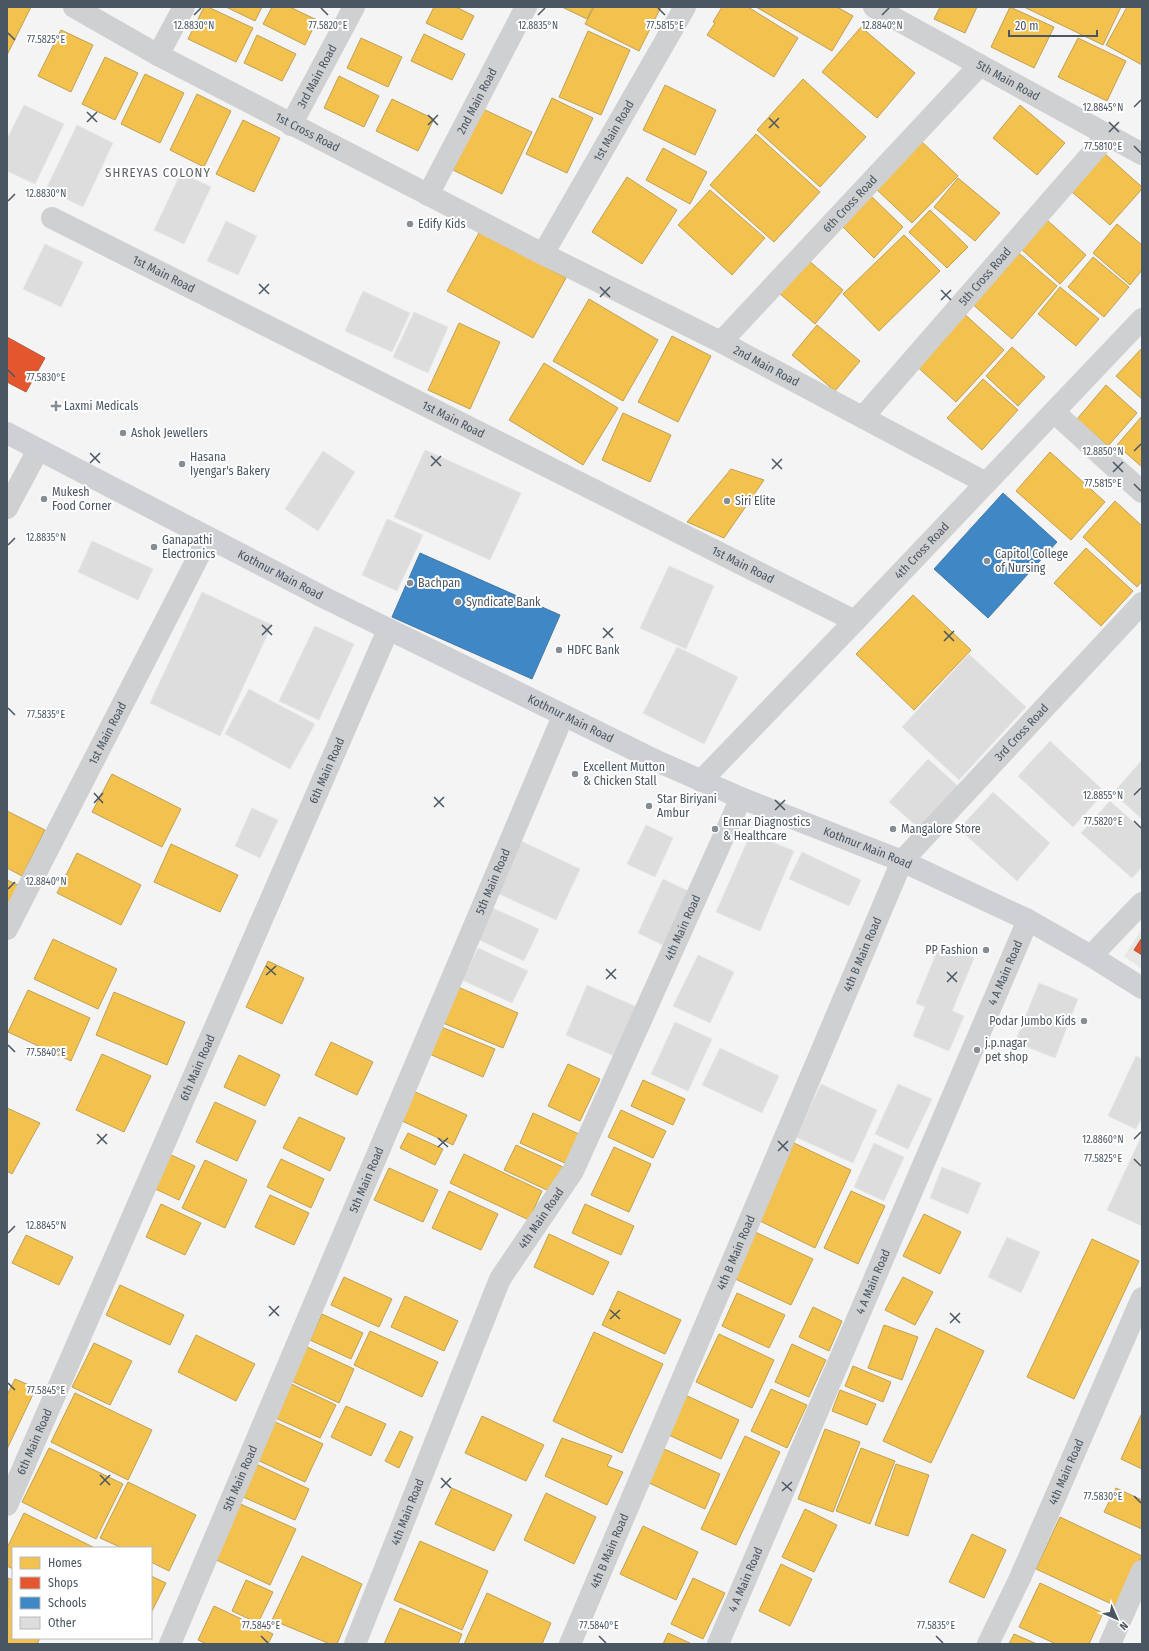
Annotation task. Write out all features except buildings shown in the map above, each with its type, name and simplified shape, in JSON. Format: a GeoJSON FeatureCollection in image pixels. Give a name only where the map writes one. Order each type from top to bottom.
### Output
{"type":"FeatureCollection","features":[{"type":"Feature","properties":{"kind":"main road","name":"Kothnur Main Road"},"geometry":{"type":"LineString","coordinates":[[7,433],[388,630],[563,716],[701,781],[902,861],[1028,920],[1091,956],[1142,988]]}},
{"type":"Feature","properties":{"kind":"street","name":"1st Cross Road"},"geometry":{"type":"LineString","coordinates":[[74,7],[158,55],[543,254]]}},
{"type":"Feature","properties":{"kind":"street"},"geometry":{"type":"LineString","coordinates":[[158,55],[184,7]]}},
{"type":"Feature","properties":{"kind":"street","name":"3rd Main Road"},"geometry":{"type":"LineString","coordinates":[[292,124],[354,7]]}},
{"type":"Feature","properties":{"kind":"street","name":"2nd Main Road"},"geometry":{"type":"LineString","coordinates":[[428,195],[526,7]]}},
{"type":"Feature","properties":{"kind":"street","name":"1st Main Road"},"geometry":{"type":"LineString","coordinates":[[543,254],[685,7]]}},
{"type":"Feature","properties":{"kind":"street","name":"5th Main Road"},"geometry":{"type":"LineString","coordinates":[[874,7],[1142,154]]}},
{"type":"Feature","properties":{"kind":"street","name":"6th Cross Road"},"geometry":{"type":"LineString","coordinates":[[720,342],[980,65]]}},
{"type":"Feature","properties":{"kind":"street","name":"5th Cross Road"},"geometry":{"type":"LineString","coordinates":[[863,417],[1108,135]]}},
{"type":"Feature","properties":{"kind":"street","name":"1st Main Road"},"geometry":{"type":"LineString","coordinates":[[52,218],[855,621]]}},
{"type":"Feature","properties":{"kind":"street","name":"2nd Main Road"},"geometry":{"type":"LineString","coordinates":[[543,254],[720,342],[986,483]]}},
{"type":"Feature","properties":{"kind":"street","name":"4th Cross Road"},"geometry":{"type":"LineString","coordinates":[[701,781],[1142,319]]}},
{"type":"Feature","properties":{"kind":"street"},"geometry":{"type":"LineString","coordinates":[[1054,412],[1142,492]]}},
{"type":"Feature","properties":{"kind":"street"},"geometry":{"type":"LineString","coordinates":[[7,508],[38,450]]}},
{"type":"Feature","properties":{"kind":"street","name":"1st Main Road"},"geometry":{"type":"LineString","coordinates":[[7,929],[208,538]]}},
{"type":"Feature","properties":{"kind":"street","name":"3rd Cross Road"},"geometry":{"type":"LineString","coordinates":[[902,861],[1142,604]]}},
{"type":"Feature","properties":{"kind":"street","name":"6th Main Road"},"geometry":{"type":"LineString","coordinates":[[7,1505],[388,630]]}},
{"type":"Feature","properties":{"kind":"street","name":"5th Main Road"},"geometry":{"type":"LineString","coordinates":[[170,1644],[563,716]]}},
{"type":"Feature","properties":{"kind":"street","name":"4th Main Road"},"geometry":{"type":"LineString","coordinates":[[355,1644],[500,1279],[573,1171],[741,798]]}},
{"type":"Feature","properties":{"kind":"street","name":"4th B Main Road"},"geometry":{"type":"LineString","coordinates":[[570,1644],[902,861]]}},
{"type":"Feature","properties":{"kind":"street"},"geometry":{"type":"LineString","coordinates":[[1091,956],[1142,903]]}},
{"type":"Feature","properties":{"kind":"street","name":"4 A Main Road"},"geometry":{"type":"LineString","coordinates":[[718,1644],[1028,920]]}},
{"type":"Feature","properties":{"kind":"street","name":"4th Main Road"},"geometry":{"type":"LineString","coordinates":[[988,1644],[1023,1571],[1142,1298]]}},
{"type":"Feature","properties":{"kind":"street"},"geometry":{"type":"LineString","coordinates":[[1110,1644],[1142,1571]]}},
{"type":"Feature","properties":{"kind":"shaded area"},"geometry":{"type":"Polygon","coordinates":[[[1142,929],[1142,969],[1124,956],[1142,929]]]}},
{"type":"Feature","properties":{"kind":"place","name":"Edify Kids"},"geometry":{"type":"Point","coordinates":[410,224]}},
{"type":"Feature","properties":{"kind":"place","name":"Laxmi Medicals"},"geometry":{"type":"Point","coordinates":[56,406]}},
{"type":"Feature","properties":{"kind":"place","name":"Ashok Jewellers"},"geometry":{"type":"Point","coordinates":[123,433]}},
{"type":"Feature","properties":{"kind":"place","name":"Hasana Iyengar's Bakery"},"geometry":{"type":"Point","coordinates":[182,464]}},
{"type":"Feature","properties":{"kind":"place","name":"Mukesh Food Corner"},"geometry":{"type":"Point","coordinates":[44,499]}},
{"type":"Feature","properties":{"kind":"place","name":"Siri Elite"},"geometry":{"type":"Point","coordinates":[727,501]}},
{"type":"Feature","properties":{"kind":"place","name":"Ganapathi Electronics"},"geometry":{"type":"Point","coordinates":[154,547]}},
{"type":"Feature","properties":{"kind":"place","name":"Capitol College of Nursing"},"geometry":{"type":"Point","coordinates":[987,561]}},
{"type":"Feature","properties":{"kind":"place","name":"Bachpan"},"geometry":{"type":"Point","coordinates":[410,583]}},
{"type":"Feature","properties":{"kind":"place","name":"Syndicate Bank"},"geometry":{"type":"Point","coordinates":[458,602]}},
{"type":"Feature","properties":{"kind":"place","name":"HDFC Bank"},"geometry":{"type":"Point","coordinates":[559,650]}},
{"type":"Feature","properties":{"kind":"place","name":"Excellent Mutton & Chicken Stall"},"geometry":{"type":"Point","coordinates":[575,774]}},
{"type":"Feature","properties":{"kind":"place","name":"Star Biriyani Ambur"},"geometry":{"type":"Point","coordinates":[649,806]}},
{"type":"Feature","properties":{"kind":"place","name":"Ennar Diagnostics & Healthcare"},"geometry":{"type":"Point","coordinates":[715,829]}},
{"type":"Feature","properties":{"kind":"place","name":"Mangalore Store"},"geometry":{"type":"Point","coordinates":[893,829]}},
{"type":"Feature","properties":{"kind":"place","name":"PP Fashion"},"geometry":{"type":"Point","coordinates":[986,950]}},
{"type":"Feature","properties":{"kind":"place","name":"Podar Jumbo Kids"},"geometry":{"type":"Point","coordinates":[1084,1021]}},
{"type":"Feature","properties":{"kind":"place","name":"j.p.nagar pet shop"},"geometry":{"type":"Point","coordinates":[977,1050]}},
{"type":"Feature","properties":{"kind":"district","name":"SHREYAS COLONY"},"geometry":{"type":"Point","coordinates":[158,172]}}]}
